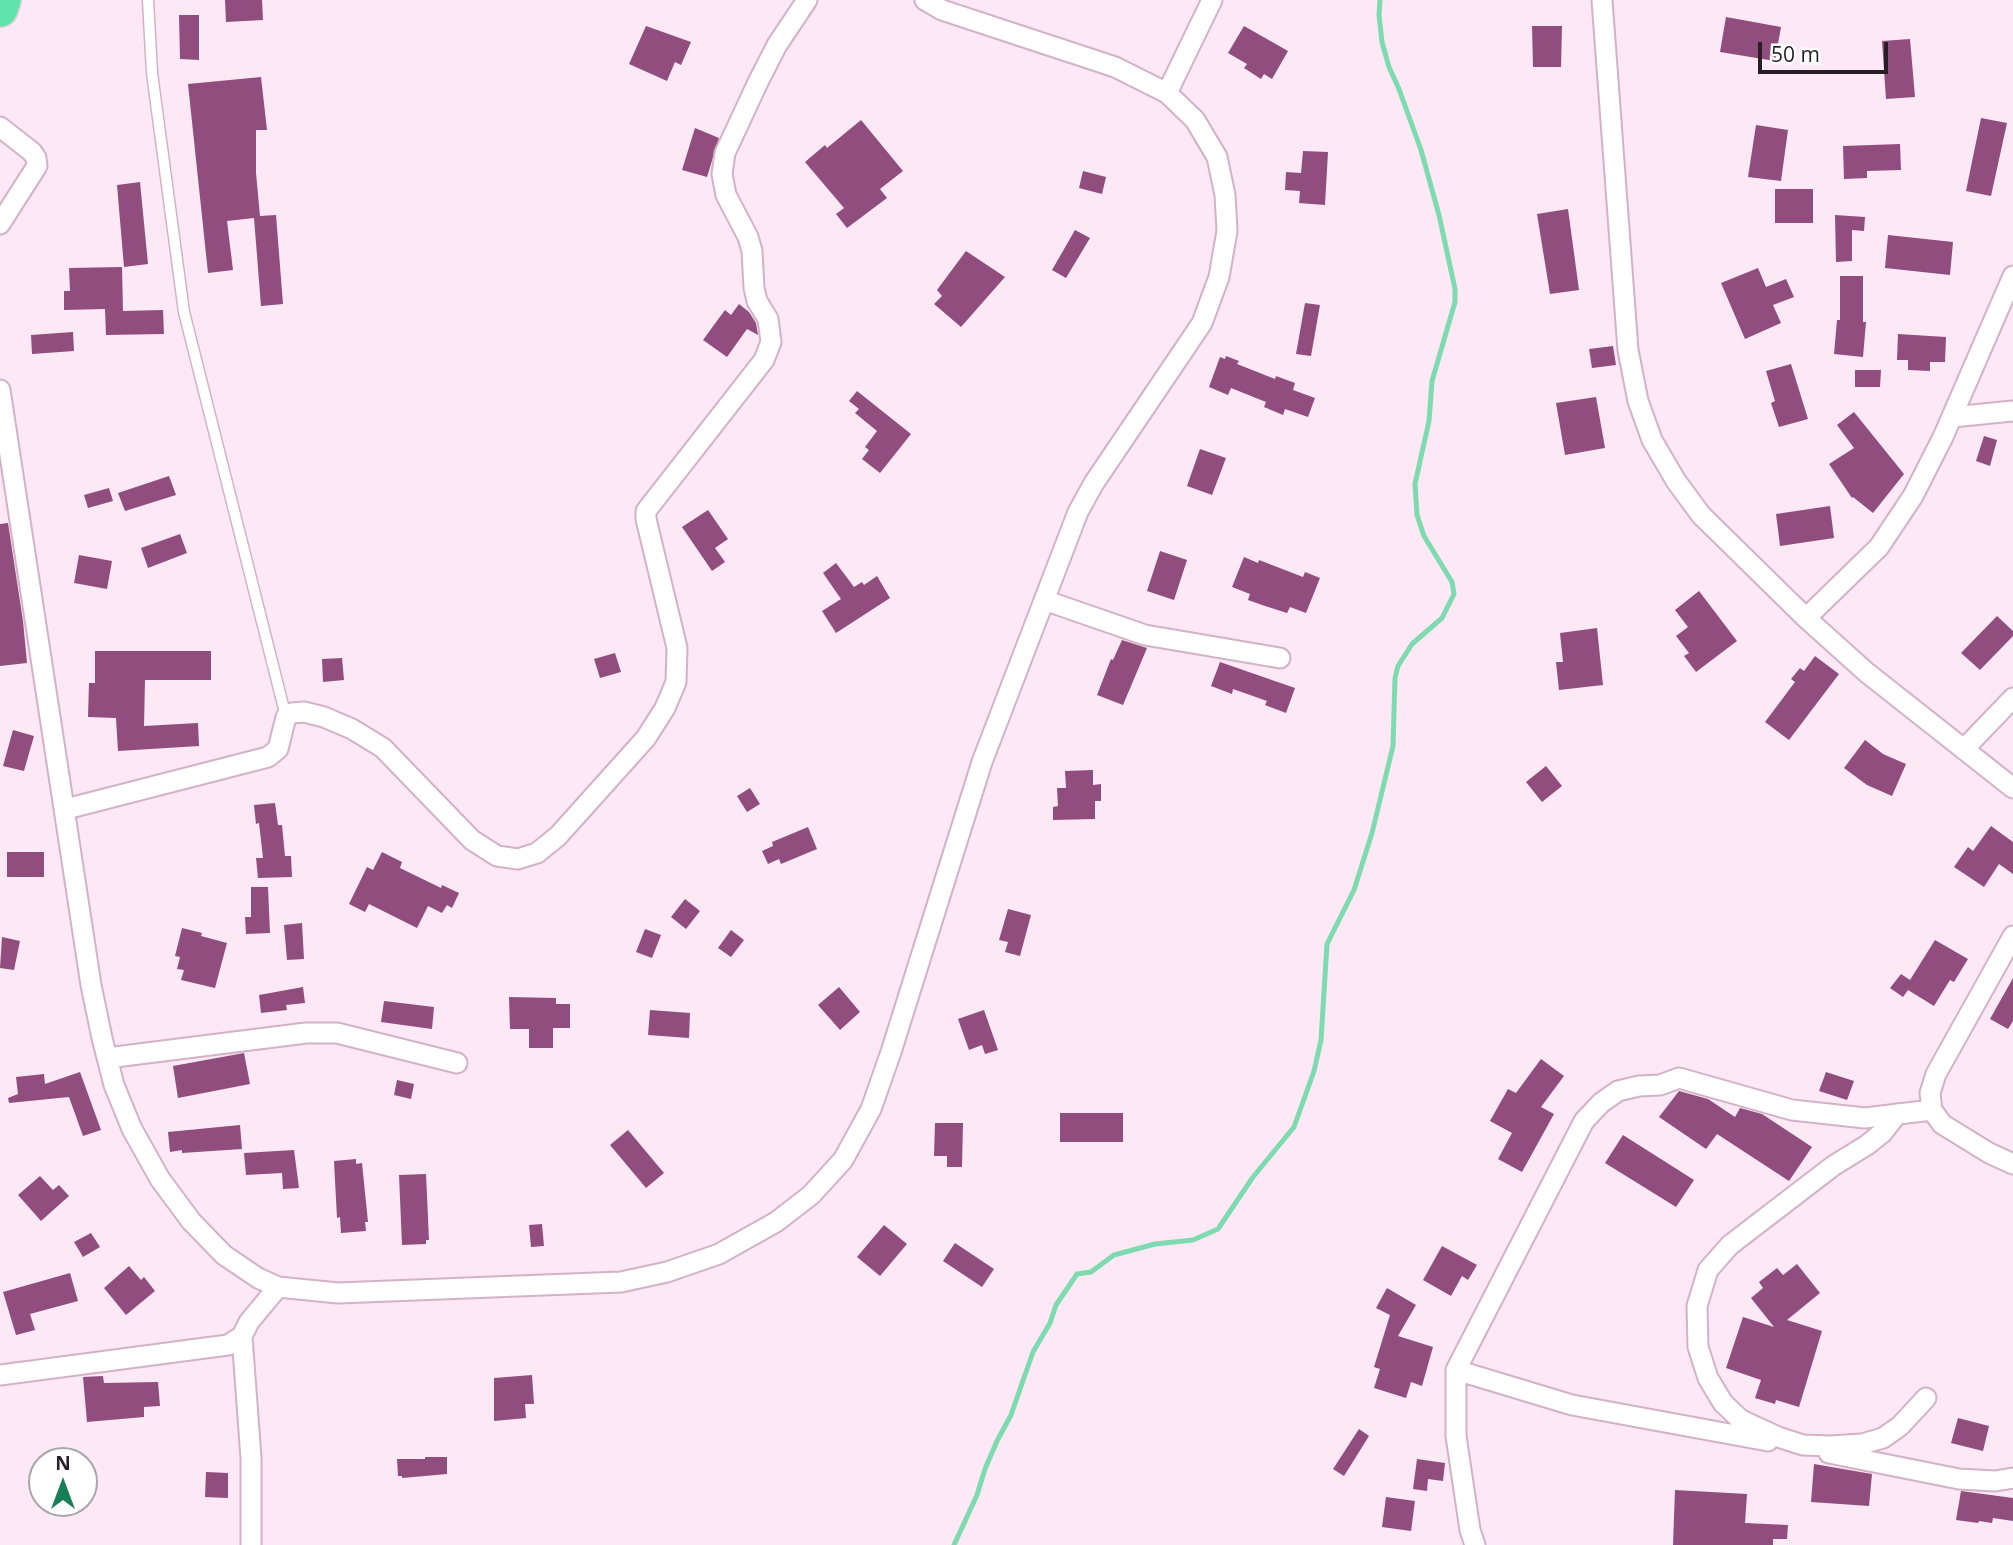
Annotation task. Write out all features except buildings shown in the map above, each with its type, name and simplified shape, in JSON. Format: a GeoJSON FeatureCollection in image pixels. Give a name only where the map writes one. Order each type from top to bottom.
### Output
{"type":"FeatureCollection","features":[{"type":"Feature","properties":{"kind":"highway"},"geometry":{"type":"LineString","coordinates":[[0,9],[3,0]]}},
{"type":"Feature","properties":{"kind":"street"},"geometry":{"type":"LineString","coordinates":[[66,809],[268,757],[278,749],[286,718],[292,713],[304,712],[324,717],[363,735],[383,748],[472,840],[497,856],[518,859],[537,853],[558,836],[646,738],[665,708],[676,682],[677,648],[646,511],[764,360],[771,342],[768,319],[757,301],[754,288],[752,251],[748,237],[726,195],[722,174],[725,153],[759,80],[777,45],[807,0]]}},
{"type":"Feature","properties":{"kind":"street"},"geometry":{"type":"LineString","coordinates":[[0,390],[91,985],[107,1058],[114,1085],[132,1129],[160,1179],[191,1222],[225,1255],[258,1278],[278,1287],[338,1293],[621,1282],[667,1272],[719,1254],[776,1222],[811,1195],[843,1160],[871,1109],[982,762],[1078,512],[1094,483],[1202,323],[1219,277],[1227,231],[1225,195],[1217,157],[1195,120],[1167,93],[1115,67],[942,10],[925,0]]}},
{"type":"Feature","properties":{"kind":"street"},"geometry":{"type":"LineString","coordinates":[[1167,93],[1212,0]]}},
{"type":"Feature","properties":{"kind":"street"},"geometry":{"type":"LineString","coordinates":[[1602,0],[1628,350],[1638,401],[1652,440],[1676,481],[1702,515],[1806,618],[1866,672],[2013,788]]}},
{"type":"Feature","properties":{"kind":"street"},"geometry":{"type":"LineString","coordinates":[[0,127],[32,152],[37,166],[0,224]]}},
{"type":"Feature","properties":{"kind":"street"},"geometry":{"type":"LineString","coordinates":[[1806,618],[1879,547],[1913,496],[1952,417],[2013,276]]}},
{"type":"Feature","properties":{"kind":"street"},"geometry":{"type":"LineString","coordinates":[[1952,417],[2013,411]]}},
{"type":"Feature","properties":{"kind":"street"},"geometry":{"type":"LineString","coordinates":[[1044,600],[1145,635],[1280,658]]}},
{"type":"Feature","properties":{"kind":"street"},"geometry":{"type":"LineString","coordinates":[[1964,749],[2013,698]]}},
{"type":"Feature","properties":{"kind":"street"},"geometry":{"type":"LineString","coordinates":[[2013,936],[1936,1074],[1930,1093],[1932,1110],[1942,1124],[1989,1153],[2013,1164]]}},
{"type":"Feature","properties":{"kind":"street"},"geometry":{"type":"LineString","coordinates":[[107,1058],[306,1033],[338,1033],[457,1063]]}},
{"type":"Feature","properties":{"kind":"street"},"geometry":{"type":"LineString","coordinates":[[1475,1545],[1470,1530],[1456,1436],[1456,1370],[1584,1121],[1601,1103],[1618,1091],[1660,1085],[1679,1078],[1792,1110],[1881,1118],[1932,1110]]}},
{"type":"Feature","properties":{"kind":"street"},"geometry":{"type":"LineString","coordinates":[[1897,1114],[1882,1133],[1867,1145],[1833,1166],[1730,1245],[1708,1270],[1697,1306],[1698,1347],[1708,1378],[1723,1403],[1741,1420],[1803,1445],[1862,1444],[1883,1438],[1900,1426],[1926,1398]]}},
{"type":"Feature","properties":{"kind":"street"},"geometry":{"type":"LineString","coordinates":[[0,1375],[228,1345],[242,1336],[249,1322],[278,1287]]}},
{"type":"Feature","properties":{"kind":"street"},"geometry":{"type":"LineString","coordinates":[[242,1336],[251,1458],[251,1545]]}},
{"type":"Feature","properties":{"kind":"street"},"geometry":{"type":"LineString","coordinates":[[1456,1370],[1572,1405],[1665,1420],[1959,1479],[1995,1481],[2013,1478]]}},
{"type":"Feature","properties":{"kind":"lane"},"geometry":{"type":"LineString","coordinates":[[148,0],[152,73],[184,312],[286,718]]}},
{"type":"Feature","properties":{"kind":"waterway"},"geometry":{"type":"LineString","coordinates":[[954,1545],[977,1495],[997,1441],[1011,1415],[1033,1352],[1050,1323],[1056,1305],[1077,1274],[1091,1272],[1114,1255],[1155,1244],[1193,1240],[1218,1229],[1253,1177],[1294,1127],[1314,1071],[1321,1040],[1327,944],[1354,890],[1372,833],[1393,746],[1395,678],[1398,666],[1412,644],[1442,618],[1454,594],[1452,582],[1424,536],[1417,515],[1415,484],[1429,421],[1432,381],[1455,302],[1455,289],[1421,150],[1382,42],[1380,0]]}}]}
